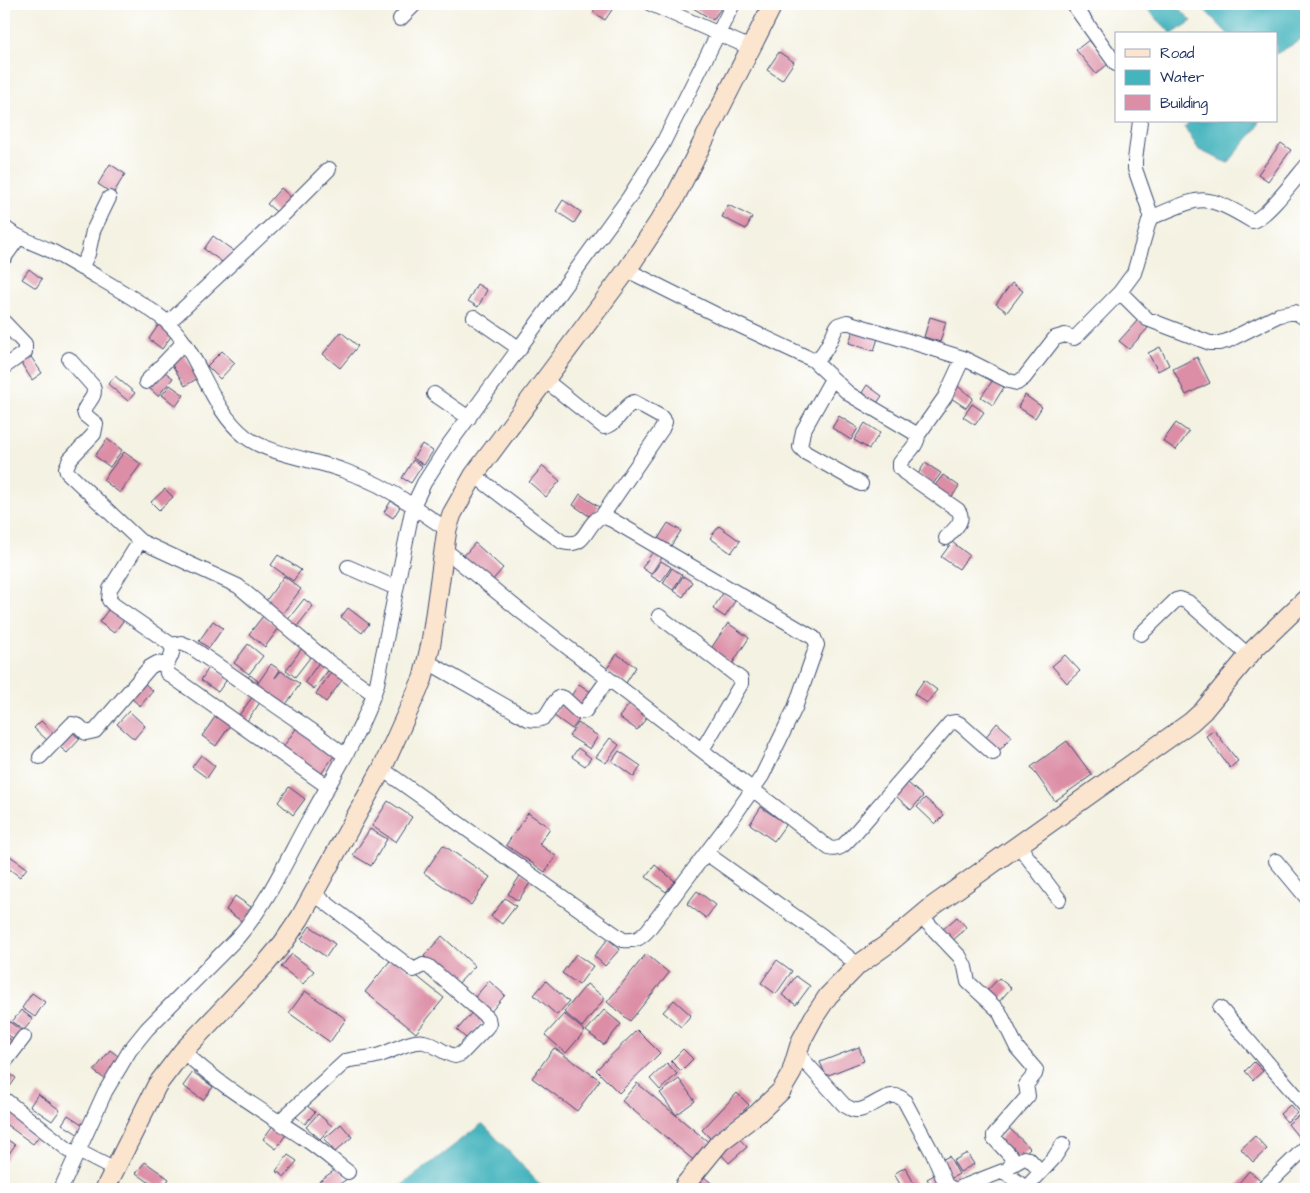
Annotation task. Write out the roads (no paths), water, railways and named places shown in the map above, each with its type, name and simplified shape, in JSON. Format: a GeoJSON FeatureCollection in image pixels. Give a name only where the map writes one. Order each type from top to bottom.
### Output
{"type":"FeatureCollection","features":[{"type":"Feature","properties":{"kind":"main road"},"geometry":{"type":"LineString","coordinates":[[105,1189],[108,1167],[157,1086],[183,1052],[264,966],[300,918],[382,769],[417,695],[428,662],[447,529],[452,514],[474,475],[626,270],[674,199],[732,40],[773,4]]}},
{"type":"Feature","properties":{"kind":"main road"},"geometry":{"type":"LineString","coordinates":[[684,1189],[685,1185],[720,1142],[757,1114],[781,1091],[791,1074],[801,1041],[814,1017],[828,996],[858,965],[921,916],[1191,722],[1203,711],[1249,656],[1306,599]]}},
{"type":"Feature","properties":{"kind":"street"},"geometry":{"type":"LineString","coordinates":[[400,20],[415,4]]}},
{"type":"Feature","properties":{"kind":"street"},"geometry":{"type":"LineString","coordinates":[[651,4],[732,40]]}},
{"type":"Feature","properties":{"kind":"street"},"geometry":{"type":"LineString","coordinates":[[61,1189],[105,1092],[130,1050],[147,1029],[250,924],[344,756],[374,694],[396,588],[420,512],[424,482],[468,418],[628,199],[732,40],[733,4]]}},
{"type":"Feature","properties":{"kind":"street"},"geometry":{"type":"LineString","coordinates":[[1073,4],[1115,63]]}},
{"type":"Feature","properties":{"kind":"street"},"geometry":{"type":"LineString","coordinates":[[813,360],[817,360],[822,355],[838,325],[846,322],[963,358],[1009,382],[1017,383],[1021,381],[1055,338],[1065,335],[1074,338],[1120,292],[1134,273],[1150,218],[1150,212],[1135,169],[1140,122]]}},
{"type":"Feature","properties":{"kind":"street"},"geometry":{"type":"LineString","coordinates":[[1150,218],[1194,200],[1205,199],[1218,202],[1252,221],[1256,221],[1306,166]]}},
{"type":"Feature","properties":{"kind":"street"},"geometry":{"type":"LineString","coordinates":[[168,323],[329,169]]}},
{"type":"Feature","properties":{"kind":"street"},"geometry":{"type":"LineString","coordinates":[[81,268],[88,254],[93,231],[110,198]]}},
{"type":"Feature","properties":{"kind":"street"},"geometry":{"type":"LineString","coordinates":[[4,227],[19,238],[51,251],[128,294],[175,328],[224,413],[247,438],[257,444],[289,455],[342,470],[380,487],[447,529]]}},
{"type":"Feature","properties":{"kind":"street"},"geometry":{"type":"LineString","coordinates":[[4,258],[19,238]]}},
{"type":"Feature","properties":{"kind":"street"},"geometry":{"type":"LineString","coordinates":[[626,270],[718,316],[813,360],[849,394],[918,435]]}},
{"type":"Feature","properties":{"kind":"street"},"geometry":{"type":"LineString","coordinates":[[1120,292],[1147,319],[1210,343],[1219,344],[1227,341],[1288,312],[1295,312],[1306,319]]}},
{"type":"Feature","properties":{"kind":"street"},"geometry":{"type":"LineString","coordinates":[[474,318],[520,349]]}},
{"type":"Feature","properties":{"kind":"street"},"geometry":{"type":"LineString","coordinates":[[4,322],[25,344],[26,348],[25,352],[4,367]]}},
{"type":"Feature","properties":{"kind":"street"},"geometry":{"type":"LineString","coordinates":[[146,382],[184,342]]}},
{"type":"Feature","properties":{"kind":"street"},"geometry":{"type":"LineString","coordinates":[[946,538],[959,524],[961,515],[958,510],[905,473],[900,468],[900,462],[916,444],[918,435],[945,398],[963,358]]}},
{"type":"Feature","properties":{"kind":"street"},"geometry":{"type":"LineString","coordinates":[[69,359],[93,386],[94,397],[85,406],[84,411],[85,415],[96,424],[96,429],[94,434],[70,459],[66,468],[67,472],[140,541],[238,586],[326,660],[374,694]]}},
{"type":"Feature","properties":{"kind":"street"},"geometry":{"type":"LineString","coordinates":[[832,379],[803,431],[800,447],[806,453],[861,484]]}},
{"type":"Feature","properties":{"kind":"street"},"geometry":{"type":"LineString","coordinates":[[474,475],[562,542],[575,544],[581,540],[597,518],[602,516],[662,429],[664,422],[661,417],[634,402],[628,404],[612,424],[604,427],[545,380]]}},
{"type":"Feature","properties":{"kind":"street"},"geometry":{"type":"LineString","coordinates":[[434,394],[468,418]]}},
{"type":"Feature","properties":{"kind":"street"},"geometry":{"type":"LineString","coordinates":[[382,769],[623,940],[633,941],[641,937],[706,853],[772,759],[794,708],[817,642],[814,638],[629,529],[602,516]]}},
{"type":"Feature","properties":{"kind":"street"},"geometry":{"type":"LineString","coordinates":[[140,541],[110,589],[109,600],[173,647],[173,653],[167,666],[167,674],[327,786]]}},
{"type":"Feature","properties":{"kind":"street"},"geometry":{"type":"LineString","coordinates":[[445,550],[524,614],[829,848],[840,849],[950,723],[956,722],[960,724],[993,752]]}},
{"type":"Feature","properties":{"kind":"street"},"geometry":{"type":"LineString","coordinates":[[348,568],[396,588]]}},
{"type":"Feature","properties":{"kind":"street"},"geometry":{"type":"LineString","coordinates":[[1141,634],[1176,600],[1180,599],[1188,602],[1249,656]]}},
{"type":"Feature","properties":{"kind":"street"},"geometry":{"type":"LineString","coordinates":[[658,616],[741,678],[741,684],[702,750]]}},
{"type":"Feature","properties":{"kind":"street"},"geometry":{"type":"LineString","coordinates":[[171,645],[181,643],[191,647],[314,732],[344,756]]}},
{"type":"Feature","properties":{"kind":"street"},"geometry":{"type":"LineString","coordinates":[[428,662],[528,719],[536,721],[545,717],[560,697],[564,698],[580,712],[585,712],[608,679]]}},
{"type":"Feature","properties":{"kind":"street"},"geometry":{"type":"LineString","coordinates":[[40,756],[72,724],[79,726],[86,732],[95,732],[150,667],[157,663],[167,666]]}},
{"type":"Feature","properties":{"kind":"street"},"geometry":{"type":"LineString","coordinates":[[1019,846],[1059,899]]}},
{"type":"Feature","properties":{"kind":"street"},"geometry":{"type":"LineString","coordinates":[[706,853],[820,935],[858,965]]}},
{"type":"Feature","properties":{"kind":"street"},"geometry":{"type":"LineString","coordinates":[[1276,861],[1306,897]]}},
{"type":"Feature","properties":{"kind":"street"},"geometry":{"type":"LineString","coordinates":[[279,1122],[346,1061],[375,1057],[416,1041],[431,1044],[455,1056],[461,1054],[489,1024],[488,1018],[428,966],[423,965],[414,970],[314,893]]}},
{"type":"Feature","properties":{"kind":"street"},"geometry":{"type":"LineString","coordinates":[[921,916],[960,957],[965,967],[968,982],[1000,1011],[1017,1048],[1036,1070],[1026,1085],[1029,1092],[1026,1098],[994,1135],[997,1143],[1016,1162]]}},
{"type":"Feature","properties":{"kind":"street"},"geometry":{"type":"LineString","coordinates":[[1220,1008],[1306,1107]]}},
{"type":"Feature","properties":{"kind":"street"},"geometry":{"type":"LineString","coordinates":[[4,1062],[24,1037]]}},
{"type":"Feature","properties":{"kind":"street"},"geometry":{"type":"LineString","coordinates":[[183,1052],[227,1088],[317,1147],[348,1172]]}},
{"type":"Feature","properties":{"kind":"street"},"geometry":{"type":"LineString","coordinates":[[797,1053],[844,1105],[851,1109],[860,1110],[893,1095],[900,1096],[933,1154],[946,1184],[952,1189]]}},
{"type":"Feature","properties":{"kind":"street"},"geometry":{"type":"LineString","coordinates":[[4,1099],[78,1154],[108,1167]]}},
{"type":"Feature","properties":{"kind":"street"},"geometry":{"type":"LineString","coordinates":[[1003,1171],[1026,1189],[1054,1158],[1063,1144]]}},
{"type":"Feature","properties":{"kind":"street"},"geometry":{"type":"LineString","coordinates":[[1263,1189],[1306,1147]]}},
{"type":"Feature","properties":{"kind":"street"},"geometry":{"type":"LineString","coordinates":[[957,1189],[1003,1171],[1026,1158],[1041,1172]]}},
{"type":"Feature","properties":{"kind":"water"},"geometry":{"type":"Polygon","coordinates":[[[1142,4],[1175,4],[1192,21],[1175,32],[1170,32],[1142,4]]]}},
{"type":"Feature","properties":{"kind":"water"},"geometry":{"type":"Polygon","coordinates":[[[1199,4],[1306,4],[1306,37],[1278,53],[1278,32],[1226,32],[1199,4]]]}},
{"type":"Feature","properties":{"kind":"water"},"geometry":{"type":"Polygon","coordinates":[[[1188,122],[1260,122],[1257,128],[1228,163],[1199,150],[1185,128],[1188,122]]]}},
{"type":"Feature","properties":{"kind":"water"},"geometry":{"type":"Polygon","coordinates":[[[482,1124],[544,1189],[397,1189],[482,1124]]]}}]}
